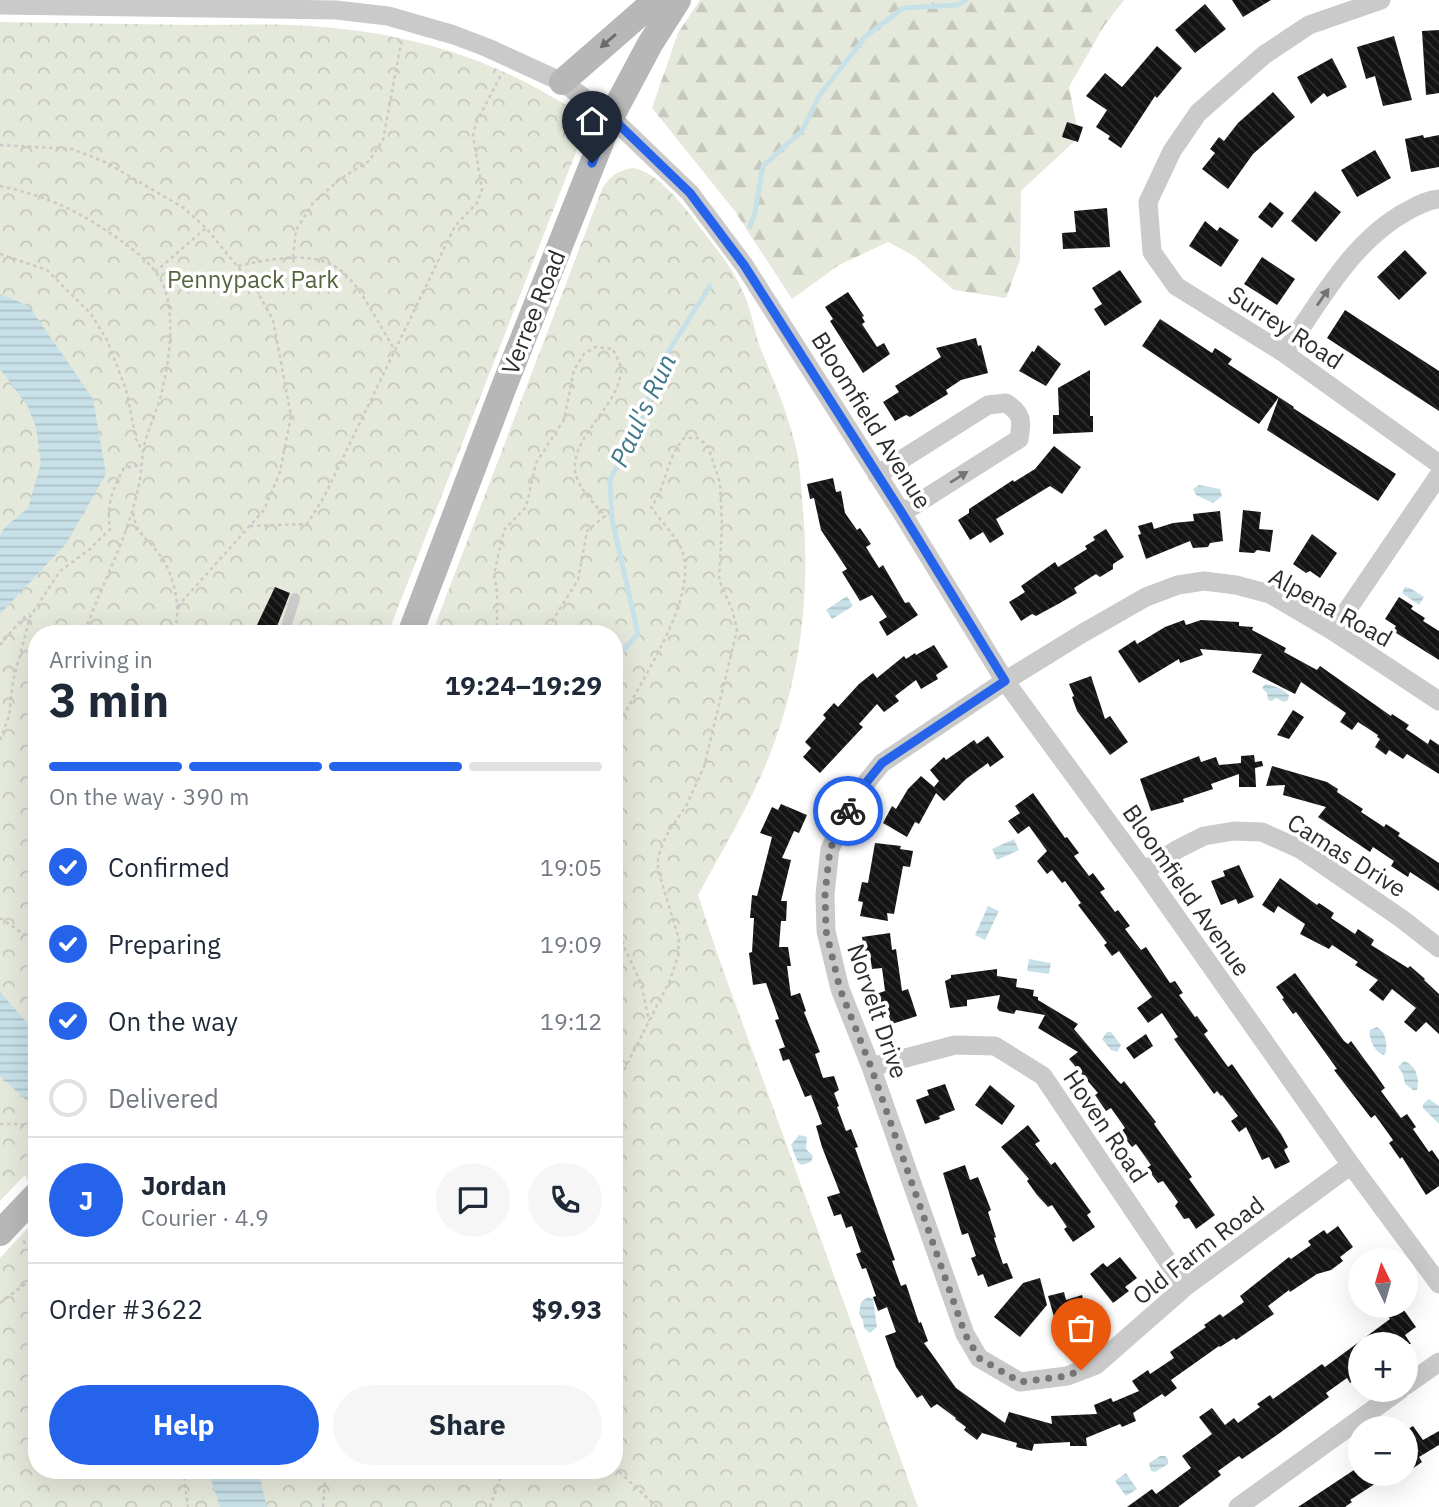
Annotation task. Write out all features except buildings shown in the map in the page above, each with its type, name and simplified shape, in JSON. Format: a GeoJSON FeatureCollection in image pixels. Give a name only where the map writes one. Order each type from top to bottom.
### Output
{"type":"FeatureCollection","features":[{"type":"Feature","properties":{"kind":"main road"},"geometry":{"type":"LineString","coordinates":[[562,82],[656,0]]}},
{"type":"Feature","properties":{"kind":"main road","name":"Verree Road"},"geometry":{"type":"LineString","coordinates":[[413,625],[611,117],[643,56],[678,0]]}},
{"type":"Feature","properties":{"kind":"main road"},"geometry":{"type":"LineString","coordinates":[[0,1233],[28,1203]]}},
{"type":"Feature","properties":{"kind":"street","name":"Surrey Road"},"geometry":{"type":"LineString","coordinates":[[1381,0],[1309,25],[1264,55],[1198,113],[1172,151],[1148,205],[1152,252],[1176,286],[1284,353],[1439,464]]}},
{"type":"Feature","properties":{"kind":"street","name":"Bloomfield Avenue"},"geometry":{"type":"LineString","coordinates":[[0,5],[336,9],[406,20],[511,57],[562,82],[611,117],[690,193],[759,288],[1005,681],[1439,1284]]}},
{"type":"Feature","properties":{"kind":"street"},"geometry":{"type":"LineString","coordinates":[[1284,353],[1359,246],[1389,220],[1429,200],[1439,199]]}},
{"type":"Feature","properties":{"kind":"street"},"geometry":{"type":"LineString","coordinates":[[877,475],[988,405],[1006,403],[1017,410],[1021,423],[1019,439],[902,513]]}},
{"type":"Feature","properties":{"kind":"street"},"geometry":{"type":"LineString","coordinates":[[1334,631],[1439,475]]}},
{"type":"Feature","properties":{"kind":"street","name":"Alpena Road"},"geometry":{"type":"LineString","coordinates":[[1005,681],[1146,597],[1178,585],[1204,581],[1236,585],[1270,594],[1334,631],[1439,701]]}},
{"type":"Feature","properties":{"kind":"street","name":"Norvelt Drive"},"geometry":{"type":"LineString","coordinates":[[996,1369],[979,1358],[965,1334],[871,1067],[840,989],[826,931],[825,894],[830,849],[853,799],[882,763],[1005,681]]}},
{"type":"Feature","properties":{"kind":"street","name":"Camas Drive"},"geometry":{"type":"LineString","coordinates":[[1144,871],[1178,849],[1205,836],[1234,831],[1262,832],[1300,849],[1439,948]]}},
{"type":"Feature","properties":{"kind":"street","name":"Hoven Road"},"geometry":{"type":"LineString","coordinates":[[871,1067],[955,1045],[995,1046],[1043,1076],[1185,1287]]}},
{"type":"Feature","properties":{"kind":"street","name":"Old Farm Road"},"geometry":{"type":"LineString","coordinates":[[996,1369],[1020,1382],[1067,1376],[1096,1365],[1185,1287],[1351,1165]]}},
{"type":"Feature","properties":{"kind":"street"},"geometry":{"type":"LineString","coordinates":[[1418,1377],[1439,1362]]}},
{"type":"Feature","properties":{"kind":"street"},"geometry":{"type":"LineString","coordinates":[[1238,1507],[1384,1402]]}},
{"type":"Feature","properties":{"kind":"lane"},"geometry":{"type":"LineString","coordinates":[[287,625],[295,597]]}},
{"type":"Feature","properties":{"kind":"path"},"geometry":{"type":"LineString","coordinates":[[293,257],[296,230],[313,203],[340,179],[369,161],[383,140],[406,20]]}},
{"type":"Feature","properties":{"kind":"path"},"geometry":{"type":"LineString","coordinates":[[249,526],[307,524],[324,497],[455,226],[477,202],[482,189],[473,136],[476,123],[511,57]]}},
{"type":"Feature","properties":{"kind":"path"},"geometry":{"type":"LineString","coordinates":[[0,145],[72,149],[105,162],[184,208],[206,228],[238,266],[256,289],[273,320],[291,416],[280,472],[264,510],[177,607]]}},
{"type":"Feature","properties":{"kind":"path"},"geometry":{"type":"LineString","coordinates":[[0,186],[43,196],[68,208],[134,249],[163,284],[169,303],[170,331],[162,391],[144,452],[139,488],[111,569],[87,625]]}},
{"type":"Feature","properties":{"kind":"path"},"geometry":{"type":"LineString","coordinates":[[155,272],[206,228]]}},
{"type":"Feature","properties":{"kind":"path"},"geometry":{"type":"LineString","coordinates":[[0,254],[47,270],[75,294],[92,314],[107,340],[117,366],[126,390],[136,439],[144,452]]}},
{"type":"Feature","properties":{"kind":"path"},"geometry":{"type":"LineString","coordinates":[[238,266],[293,257],[310,257],[330,262],[349,277],[395,351]]}},
{"type":"Feature","properties":{"kind":"path"},"geometry":{"type":"LineString","coordinates":[[497,625],[494,574],[504,530],[526,507],[536,463],[564,420],[575,370],[584,354],[595,347],[612,349],[621,367],[617,387],[578,453],[575,470],[581,488],[605,516],[587,531],[578,580],[550,625]]}},
{"type":"Feature","properties":{"kind":"path"},"geometry":{"type":"LineString","coordinates":[[623,718],[673,623],[684,587],[685,563],[681,547],[651,507],[660,496],[673,450],[684,438],[698,439],[708,446],[720,483],[722,526],[719,580],[733,612],[737,630],[704,767],[686,806],[666,836],[658,857],[658,870],[679,939],[678,956],[670,980],[623,1072]]}},
{"type":"Feature","properties":{"kind":"path"},"geometry":{"type":"LineString","coordinates":[[29,625],[33,612],[60,571],[89,551],[110,529],[108,520],[113,487],[124,468],[142,464]]}},
{"type":"Feature","properties":{"kind":"path"},"geometry":{"type":"LineString","coordinates":[[132,509],[136,528],[161,556],[170,574],[177,607],[174,625]]}},
{"type":"Feature","properties":{"kind":"path"},"geometry":{"type":"LineString","coordinates":[[0,645],[22,619],[33,612]]}},
{"type":"Feature","properties":{"kind":"path"},"geometry":{"type":"LineString","coordinates":[[0,740],[9,716],[13,681],[28,629]]}},
{"type":"Feature","properties":{"kind":"path"},"geometry":{"type":"LineString","coordinates":[[0,918],[28,937]]}},
{"type":"Feature","properties":{"kind":"path"},"geometry":{"type":"LineString","coordinates":[[623,944],[641,984],[649,1021]]}},
{"type":"Feature","properties":{"kind":"path"},"geometry":{"type":"LineString","coordinates":[[0,1124],[20,1124],[28,1127]]}},
{"type":"Feature","properties":{"kind":"path"},"geometry":{"type":"LineString","coordinates":[[0,1303],[28,1282]]}},
{"type":"Feature","properties":{"kind":"path"},"geometry":{"type":"LineString","coordinates":[[623,1475],[657,1507]]}},
{"type":"Feature","properties":{"kind":"path"},"geometry":{"type":"LineString","coordinates":[[184,1479],[188,1507]]}},
{"type":"Feature","properties":{"kind":"path"},"geometry":{"type":"LineString","coordinates":[[323,1507],[325,1479]]}},
{"type":"Feature","properties":{"kind":"path"},"geometry":{"type":"LineString","coordinates":[[490,1507],[500,1479]]}},
{"type":"Feature","properties":{"kind":"green space"},"geometry":{"type":"Polygon","coordinates":[[[700,0],[1124,0],[1104,26],[1069,87],[1079,137],[1021,191],[1020,260],[1006,298],[954,290],[914,256],[888,242],[839,265],[792,299],[734,210],[652,108],[678,33],[700,0]]]}},
{"type":"Feature","properties":{"kind":"green space","name":"Pennypack Park"},"geometry":{"type":"Polygon","coordinates":[[[0,22],[323,27],[407,40],[489,65],[540,90],[574,111],[579,117],[581,135],[391,625],[28,625],[28,1181],[25,1175],[0,1201],[0,22]]]}},
{"type":"Feature","properties":{"kind":"green space"},"geometry":{"type":"Polygon","coordinates":[[[633,168],[644,171],[666,187],[696,222],[737,279],[787,417],[798,457],[805,535],[805,571],[804,606],[794,676],[774,745],[760,778],[698,895],[918,1507],[0,1507],[0,1258],[28,1228],[28,1479],[623,1479],[623,625],[435,625],[603,187],[609,179],[633,168]]]}},
{"type":"Feature","properties":{"kind":"water"},"geometry":{"type":"Polygon","coordinates":[[[0,294],[29,306],[93,399],[106,474],[66,544],[0,614],[0,535],[5,527],[28,508],[41,463],[36,427],[27,405],[0,369],[0,294]]]}},
{"type":"Feature","properties":{"kind":"water"},"geometry":{"type":"Polygon","coordinates":[[[1199,485],[1220,489],[1222,496],[1213,503],[1196,495],[1193,489],[1199,485]]]}},
{"type":"Feature","properties":{"kind":"water"},"geometry":{"type":"Polygon","coordinates":[[[1405,587],[1424,597],[1419,605],[1402,593],[1405,587]]]}},
{"type":"Feature","properties":{"kind":"water"},"geometry":{"type":"Polygon","coordinates":[[[847,596],[853,606],[832,619],[826,610],[847,596]]]}},
{"type":"Feature","properties":{"kind":"water"},"geometry":{"type":"Polygon","coordinates":[[[1265,684],[1289,695],[1288,700],[1268,700],[1267,693],[1262,688],[1265,684]]]}},
{"type":"Feature","properties":{"kind":"water"},"geometry":{"type":"Polygon","coordinates":[[[1014,839],[1019,850],[997,860],[992,849],[1014,839]]]}},
{"type":"Feature","properties":{"kind":"water"},"geometry":{"type":"Polygon","coordinates":[[[988,906],[999,911],[985,940],[975,935],[988,906]]]}},
{"type":"Feature","properties":{"kind":"water"},"geometry":{"type":"Polygon","coordinates":[[[1029,959],[1051,963],[1049,974],[1027,971],[1029,959]]]}},
{"type":"Feature","properties":{"kind":"water"},"geometry":{"type":"Polygon","coordinates":[[[0,992],[28,1024],[28,1102],[0,1076],[0,992]]]}},
{"type":"Feature","properties":{"kind":"water"},"geometry":{"type":"Polygon","coordinates":[[[1377,1027],[1385,1038],[1384,1055],[1375,1048],[1370,1037],[1370,1030],[1377,1027]]]}},
{"type":"Feature","properties":{"kind":"water"},"geometry":{"type":"Polygon","coordinates":[[[1107,1032],[1111,1032],[1121,1045],[1117,1052],[1111,1050],[1102,1039],[1107,1032]]]}},
{"type":"Feature","properties":{"kind":"water"},"geometry":{"type":"Polygon","coordinates":[[[1404,1061],[1416,1072],[1417,1090],[1405,1084],[1398,1067],[1404,1061]]]}},
{"type":"Feature","properties":{"kind":"water"},"geometry":{"type":"Polygon","coordinates":[[[1429,1099],[1439,1106],[1439,1124],[1423,1108],[1423,1104],[1429,1099]]]}},
{"type":"Feature","properties":{"kind":"water"},"geometry":{"type":"Polygon","coordinates":[[[799,1135],[807,1137],[806,1149],[813,1156],[811,1162],[802,1165],[798,1163],[791,1145],[799,1135]]]}},
{"type":"Feature","properties":{"kind":"water"},"geometry":{"type":"Polygon","coordinates":[[[868,1297],[873,1299],[877,1327],[870,1333],[864,1328],[859,1314],[861,1302],[868,1297]]]}},
{"type":"Feature","properties":{"kind":"water"},"geometry":{"type":"Polygon","coordinates":[[[1160,1456],[1168,1459],[1168,1464],[1155,1472],[1151,1471],[1149,1463],[1160,1456]]]}},
{"type":"Feature","properties":{"kind":"water"},"geometry":{"type":"Polygon","coordinates":[[[1126,1473],[1137,1489],[1126,1496],[1115,1481],[1126,1473]]]}},
{"type":"Feature","properties":{"kind":"water"},"geometry":{"type":"Polygon","coordinates":[[[211,1479],[260,1479],[267,1507],[220,1507],[211,1479]]]}},
{"type":"Feature","properties":{"kind":"waterway","name":"Paul's Run"},"geometry":{"type":"LineString","coordinates":[[750,227],[763,166],[802,131],[819,96],[866,36],[903,8],[958,5],[966,0]]}},
{"type":"Feature","properties":{"kind":"waterway","name":"Paul's Run"},"geometry":{"type":"LineString","coordinates":[[623,650],[638,634],[612,519],[610,480],[640,423],[659,366],[710,286]]}},
{"type":"Feature","properties":{"kind":"way so far"},"geometry":{"type":"LineString","coordinates":[[848,811],[830,849],[825,894],[826,931],[840,989],[871,1067],[965,1334],[979,1358],[1020,1382],[1067,1376],[1081,1370]]}},
{"type":"Feature","properties":{"kind":"route"},"geometry":{"type":"LineString","coordinates":[[592,163],[611,117],[690,193],[744,265],[1005,681],[882,763],[853,799],[848,811]]}}]}
